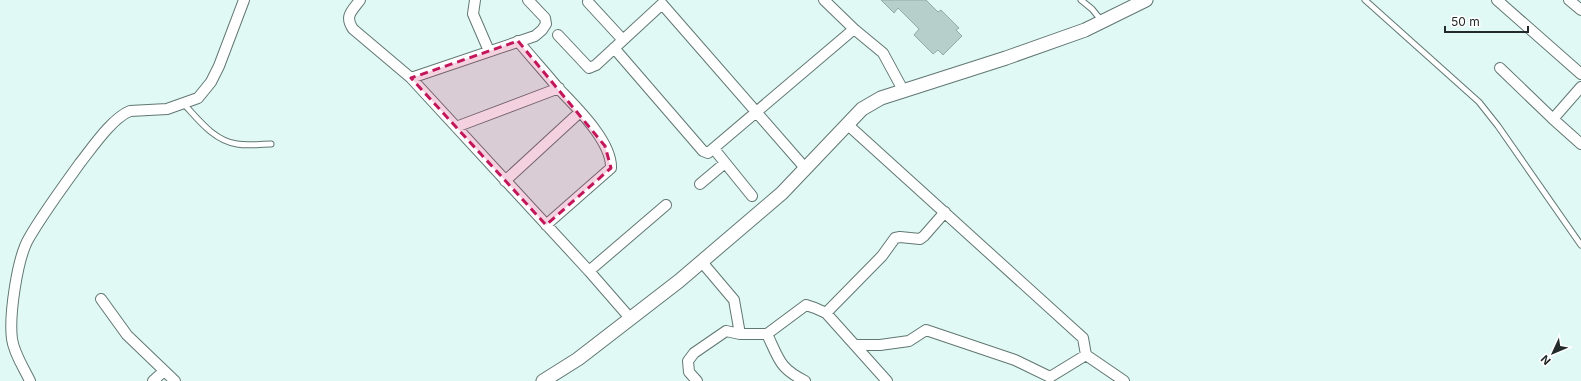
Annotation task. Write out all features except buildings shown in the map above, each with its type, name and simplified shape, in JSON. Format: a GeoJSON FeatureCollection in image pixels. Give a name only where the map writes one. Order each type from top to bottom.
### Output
{"type":"FeatureCollection","features":[{"type":"Feature","properties":{"kind":"street"},"geometry":{"type":"LineString","coordinates":[[30,381],[12,340],[13,304],[18,271],[28,240],[100,136],[125,113],[167,109],[198,98],[211,82],[219,66],[244,0]]}},
{"type":"Feature","properties":{"kind":"street"},"geometry":{"type":"LineString","coordinates":[[360,0],[348,17],[353,29],[411,78],[589,271],[630,318]]}},
{"type":"Feature","properties":{"kind":"street"},"geometry":{"type":"LineString","coordinates":[[475,0],[474,14],[489,51]]}},
{"type":"Feature","properties":{"kind":"street"},"geometry":{"type":"LineString","coordinates":[[411,78],[535,36],[546,24],[545,18],[528,0]]}},
{"type":"Feature","properties":{"kind":"street"},"geometry":{"type":"LineString","coordinates":[[824,0],[854,29],[883,53],[904,90]]}},
{"type":"Feature","properties":{"kind":"street"},"geometry":{"type":"LineString","coordinates":[[543,381],[578,359],[679,281],[782,193],[862,109],[881,98],[1006,58],[1085,30],[1146,0]]}},
{"type":"Feature","properties":{"kind":"street"},"geometry":{"type":"LineString","coordinates":[[1497,0],[1581,74]]}},
{"type":"Feature","properties":{"kind":"street"},"geometry":{"type":"LineString","coordinates":[[1570,0],[1581,10]]}},
{"type":"Feature","properties":{"kind":"street"},"geometry":{"type":"LineString","coordinates":[[558,35],[589,68],[596,65],[662,1],[756,113],[806,169]]}},
{"type":"Feature","properties":{"kind":"street"},"geometry":{"type":"LineString","coordinates":[[588,2],[623,40]]}},
{"type":"Feature","properties":{"kind":"street"},"geometry":{"type":"LineString","coordinates":[[614,48],[703,151],[708,153],[854,29]]}},
{"type":"Feature","properties":{"kind":"street"},"geometry":{"type":"LineString","coordinates":[[518,41],[580,112],[605,146],[611,162],[610,168],[546,225]]}},
{"type":"Feature","properties":{"kind":"street"},"geometry":{"type":"LineString","coordinates":[[1500,68],[1581,144]]}},
{"type":"Feature","properties":{"kind":"street"},"geometry":{"type":"LineString","coordinates":[[1553,119],[1581,87]]}},
{"type":"Feature","properties":{"kind":"street"},"geometry":{"type":"LineString","coordinates":[[456,127],[559,88]]}},
{"type":"Feature","properties":{"kind":"street"},"geometry":{"type":"LineString","coordinates":[[505,181],[580,112]]}},
{"type":"Feature","properties":{"kind":"street"},"geometry":{"type":"LineString","coordinates":[[848,125],[1083,338],[1086,355],[1124,381]]}},
{"type":"Feature","properties":{"kind":"street"},"geometry":{"type":"LineString","coordinates":[[714,149],[752,196]]}},
{"type":"Feature","properties":{"kind":"street"},"geometry":{"type":"LineString","coordinates":[[700,184],[725,163]]}},
{"type":"Feature","properties":{"kind":"street"},"geometry":{"type":"LineString","coordinates":[[589,271],[666,205]]}},
{"type":"Feature","properties":{"kind":"street"},"geometry":{"type":"LineString","coordinates":[[826,313],[879,259],[895,238],[920,239],[945,212]]}},
{"type":"Feature","properties":{"kind":"street"},"geometry":{"type":"LineString","coordinates":[[701,261],[734,300],[740,334]]}},
{"type":"Feature","properties":{"kind":"street"},"geometry":{"type":"LineString","coordinates":[[100,299],[127,335],[175,381]]}},
{"type":"Feature","properties":{"kind":"street"},"geometry":{"type":"LineString","coordinates":[[697,381],[689,372],[688,361],[694,353],[726,331],[740,334],[767,334],[806,305],[826,313],[887,381]]}},
{"type":"Feature","properties":{"kind":"street"},"geometry":{"type":"LineString","coordinates":[[855,345],[880,345],[909,341],[926,330],[1015,360],[1053,379],[1086,355]]}},
{"type":"Feature","properties":{"kind":"street"},"geometry":{"type":"LineString","coordinates":[[767,334],[785,369],[792,375],[805,381]]}},
{"type":"Feature","properties":{"kind":"street"},"geometry":{"type":"LineString","coordinates":[[153,381],[164,371]]}},
{"type":"Feature","properties":{"kind":"lane"},"geometry":{"type":"LineString","coordinates":[[1081,0],[1092,9],[1102,22]]}},
{"type":"Feature","properties":{"kind":"lane"},"geometry":{"type":"LineString","coordinates":[[1365,0],[1479,102],[1498,126],[1581,245]]}},
{"type":"Feature","properties":{"kind":"lane"},"geometry":{"type":"LineString","coordinates":[[184,103],[209,130],[221,138],[236,144],[271,144]]}},
{"type":"Feature","properties":{"kind":"highlighted area"},"geometry":{"type":"Polygon","coordinates":[[[518,41],[605,146],[611,168],[546,225],[411,78],[518,41]]]}}]}
